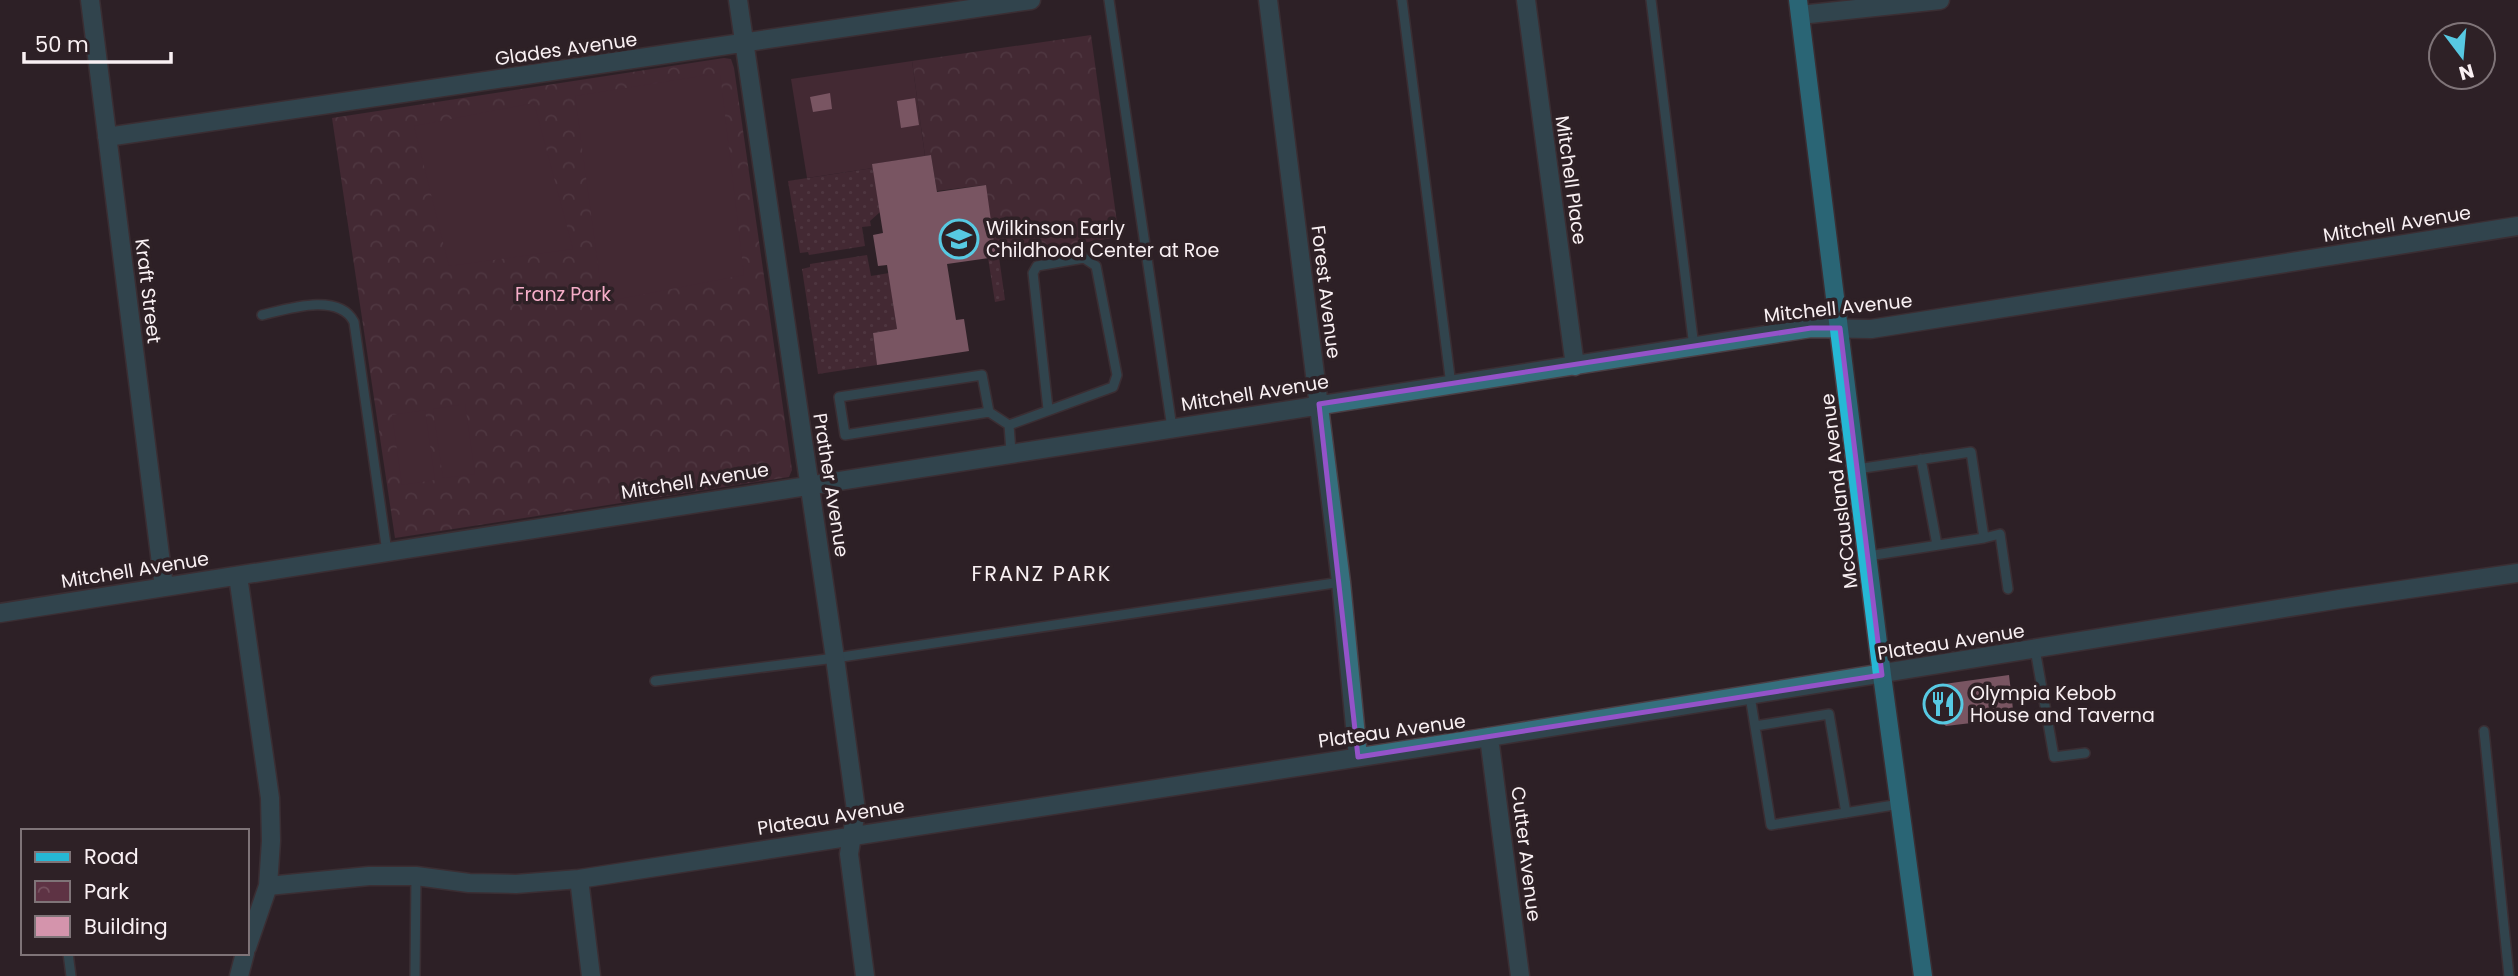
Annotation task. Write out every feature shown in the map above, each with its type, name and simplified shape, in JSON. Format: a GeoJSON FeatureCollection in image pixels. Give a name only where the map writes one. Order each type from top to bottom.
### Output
{"type":"FeatureCollection","features":[{"type":"Feature","properties":{"kind":"main road","name":"McCausland Avenue"},"geometry":{"type":"LineString","coordinates":[[1799,7],[1882,674],[1923,976]]}},
{"type":"Feature","properties":{"kind":"street","name":"Kraft Street"},"geometry":{"type":"LineString","coordinates":[[90,0],[164,587]]}},
{"type":"Feature","properties":{"kind":"street","name":"Prather Avenue"},"geometry":{"type":"LineString","coordinates":[[738,0],[856,810],[849,854],[864,976]]}},
{"type":"Feature","properties":{"kind":"street","name":"Glades Avenue"},"geometry":{"type":"LineString","coordinates":[[107,137],[1031,0]]}},
{"type":"Feature","properties":{"kind":"street","name":"Forest Avenue"},"geometry":{"type":"LineString","coordinates":[[1268,0],[1320,404],[1358,757]]}},
{"type":"Feature","properties":{"kind":"street","name":"Mitchell Place"},"geometry":{"type":"LineString","coordinates":[[1526,0],[1574,366]]}},
{"type":"Feature","properties":{"kind":"street"},"geometry":{"type":"LineString","coordinates":[[1799,7],[1940,0]]}},
{"type":"Feature","properties":{"kind":"street","name":"Mitchell Avenue"},"geometry":{"type":"LineString","coordinates":[[0,613],[1811,328],[1871,328],[2518,226]]}},
{"type":"Feature","properties":{"kind":"street","name":"Plateau Avenue"},"geometry":{"type":"LineString","coordinates":[[268,886],[369,876],[416,876],[469,883],[516,884],[579,879],[2518,573]]}},
{"type":"Feature","properties":{"kind":"street"},"geometry":{"type":"LineString","coordinates":[[239,576],[270,798],[268,886],[248,944]]}},
{"type":"Feature","properties":{"kind":"street","name":"Cutter Avenue"},"geometry":{"type":"LineString","coordinates":[[1489,737],[1520,976]]}},
{"type":"Feature","properties":{"kind":"street"},"geometry":{"type":"LineString","coordinates":[[579,879],[592,976]]}},
{"type":"Feature","properties":{"kind":"street"},"geometry":{"type":"LineString","coordinates":[[239,976],[244,955]]}},
{"type":"Feature","properties":{"kind":"lane"},"geometry":{"type":"LineString","coordinates":[[1109,0],[1172,428]]}},
{"type":"Feature","properties":{"kind":"lane"},"geometry":{"type":"LineString","coordinates":[[1402,0],[1451,385]]}},
{"type":"Feature","properties":{"kind":"lane"},"geometry":{"type":"LineString","coordinates":[[1651,0],[1694,347]]}},
{"type":"Feature","properties":{"kind":"lane"},"geometry":{"type":"LineString","coordinates":[[1009,425],[1113,387],[1117,374],[1096,266],[1084,258],[1037,266],[1033,273],[1048,409]]}},
{"type":"Feature","properties":{"kind":"lane"},"geometry":{"type":"LineString","coordinates":[[262,315],[309,303],[342,309],[349,313],[354,322],[387,552]]}},
{"type":"Feature","properties":{"kind":"lane"},"geometry":{"type":"LineString","coordinates":[[989,412],[982,375],[839,397],[845,435],[989,412],[1009,425]]}},
{"type":"Feature","properties":{"kind":"lane"},"geometry":{"type":"LineString","coordinates":[[1009,425],[1011,452]]}},
{"type":"Feature","properties":{"kind":"lane"},"geometry":{"type":"LineString","coordinates":[[1857,468],[1971,452],[1984,538]]}},
{"type":"Feature","properties":{"kind":"lane"},"geometry":{"type":"LineString","coordinates":[[1921,459],[1937,545]]}},
{"type":"Feature","properties":{"kind":"lane"},"geometry":{"type":"LineString","coordinates":[[1868,556],[2000,534],[2008,589]]}},
{"type":"Feature","properties":{"kind":"lane"},"geometry":{"type":"LineString","coordinates":[[655,681],[835,658],[1341,582]]}},
{"type":"Feature","properties":{"kind":"lane"},"geometry":{"type":"LineString","coordinates":[[2035,649],[2054,757],[2085,753]]}},
{"type":"Feature","properties":{"kind":"lane"},"geometry":{"type":"LineString","coordinates":[[1750,696],[1771,825],[1900,804]]}},
{"type":"Feature","properties":{"kind":"lane"},"geometry":{"type":"LineString","coordinates":[[1755,726],[1829,714],[1846,813]]}},
{"type":"Feature","properties":{"kind":"lane"},"geometry":{"type":"LineString","coordinates":[[2484,731],[2508,976]]}},
{"type":"Feature","properties":{"kind":"lane"},"geometry":{"type":"LineString","coordinates":[[415,976],[416,876]]}},
{"type":"Feature","properties":{"kind":"lane"},"geometry":{"type":"LineString","coordinates":[[68,955],[71,976]]}},
{"type":"Feature","properties":{"kind":"highlighted area"},"geometry":{"type":"Polygon","coordinates":[[[1811,328],[1840,328],[1882,675],[1358,757],[1319,404],[1811,328]]]}},
{"type":"Feature","properties":{"kind":"green space"},"geometry":{"type":"Polygon","coordinates":[[[1091,35],[1119,237],[996,257],[985,185],[937,191],[931,155],[925,156],[912,61],[1091,35]]]}},
{"type":"Feature","properties":{"kind":"green space","name":"Franz Park"},"geometry":{"type":"Polygon","coordinates":[[[731,59],[734,68],[792,470],[789,477],[395,538],[332,118],[731,59]]]}},
{"type":"Feature","properties":{"kind":"green space"},"geometry":{"type":"Polygon","coordinates":[[[912,61],[925,156],[873,164],[873,168],[807,178],[791,79],[912,61]]]}},
{"type":"Feature","properties":{"kind":"green space"},"geometry":{"type":"Polygon","coordinates":[[[720,73],[744,275],[603,302],[575,96],[720,73]]]}},
{"type":"Feature","properties":{"kind":"green space"},"geometry":{"type":"Polygon","coordinates":[[[534,103],[573,249],[449,266],[414,126],[534,103]]]}},
{"type":"Feature","properties":{"kind":"green space"},"geometry":{"type":"Polygon","coordinates":[[[873,168],[880,212],[870,221],[871,226],[862,227],[865,246],[809,255],[808,252],[800,253],[788,181],[873,168]]]}},
{"type":"Feature","properties":{"kind":"green space"},"geometry":{"type":"Polygon","coordinates":[[[867,255],[871,276],[889,273],[897,329],[873,333],[877,365],[818,374],[802,269],[810,267],[810,264],[867,255]]]}},
{"type":"Feature","properties":{"kind":"green space"},"geometry":{"type":"Polygon","coordinates":[[[999,257],[1005,300],[995,302],[988,258],[999,257]]]}},
{"type":"Feature","properties":{"kind":"green space"},"geometry":{"type":"Polygon","coordinates":[[[465,404],[475,474],[443,478],[433,409],[465,404]]]}},
{"type":"Feature","properties":{"kind":"green space"},"geometry":{"type":"Polygon","coordinates":[[[425,410],[435,480],[402,485],[392,415],[425,410]]]}},
{"type":"Feature","properties":{"kind":"building"},"geometry":{"type":"Polygon","coordinates":[[[830,93],[832,109],[813,112],[810,97],[830,93]]]}},
{"type":"Feature","properties":{"kind":"building"},"geometry":{"type":"Polygon","coordinates":[[[915,98],[919,125],[901,128],[897,101],[915,98]]]}},
{"type":"Feature","properties":{"kind":"building","name":"Wilkinson Early Childhood Center at Roe"},"geometry":{"type":"Polygon","coordinates":[[[931,155],[937,192],[986,185],[996,257],[947,264],[956,320],[964,319],[969,351],[877,365],[873,333],[897,329],[887,265],[878,266],[873,235],[883,233],[872,164],[931,155]]]}},
{"type":"Feature","properties":{"kind":"building"},"geometry":{"type":"Polygon","coordinates":[[[2009,675],[2014,718],[1946,726],[1938,719],[1935,692],[1937,685],[2009,675]]]}},
{"type":"Feature","properties":{"kind":"place","name":"Wilkinson Early Childhood Center at Roe"},"geometry":{"type":"Point","coordinates":[959,239]}},
{"type":"Feature","properties":{"kind":"place","name":"Olympia Kebob House and Taverna"},"geometry":{"type":"Point","coordinates":[1943,704]}},
{"type":"Feature","properties":{"kind":"district","name":"FRANZ PARK"},"geometry":{"type":"Point","coordinates":[1042,573]}}]}
